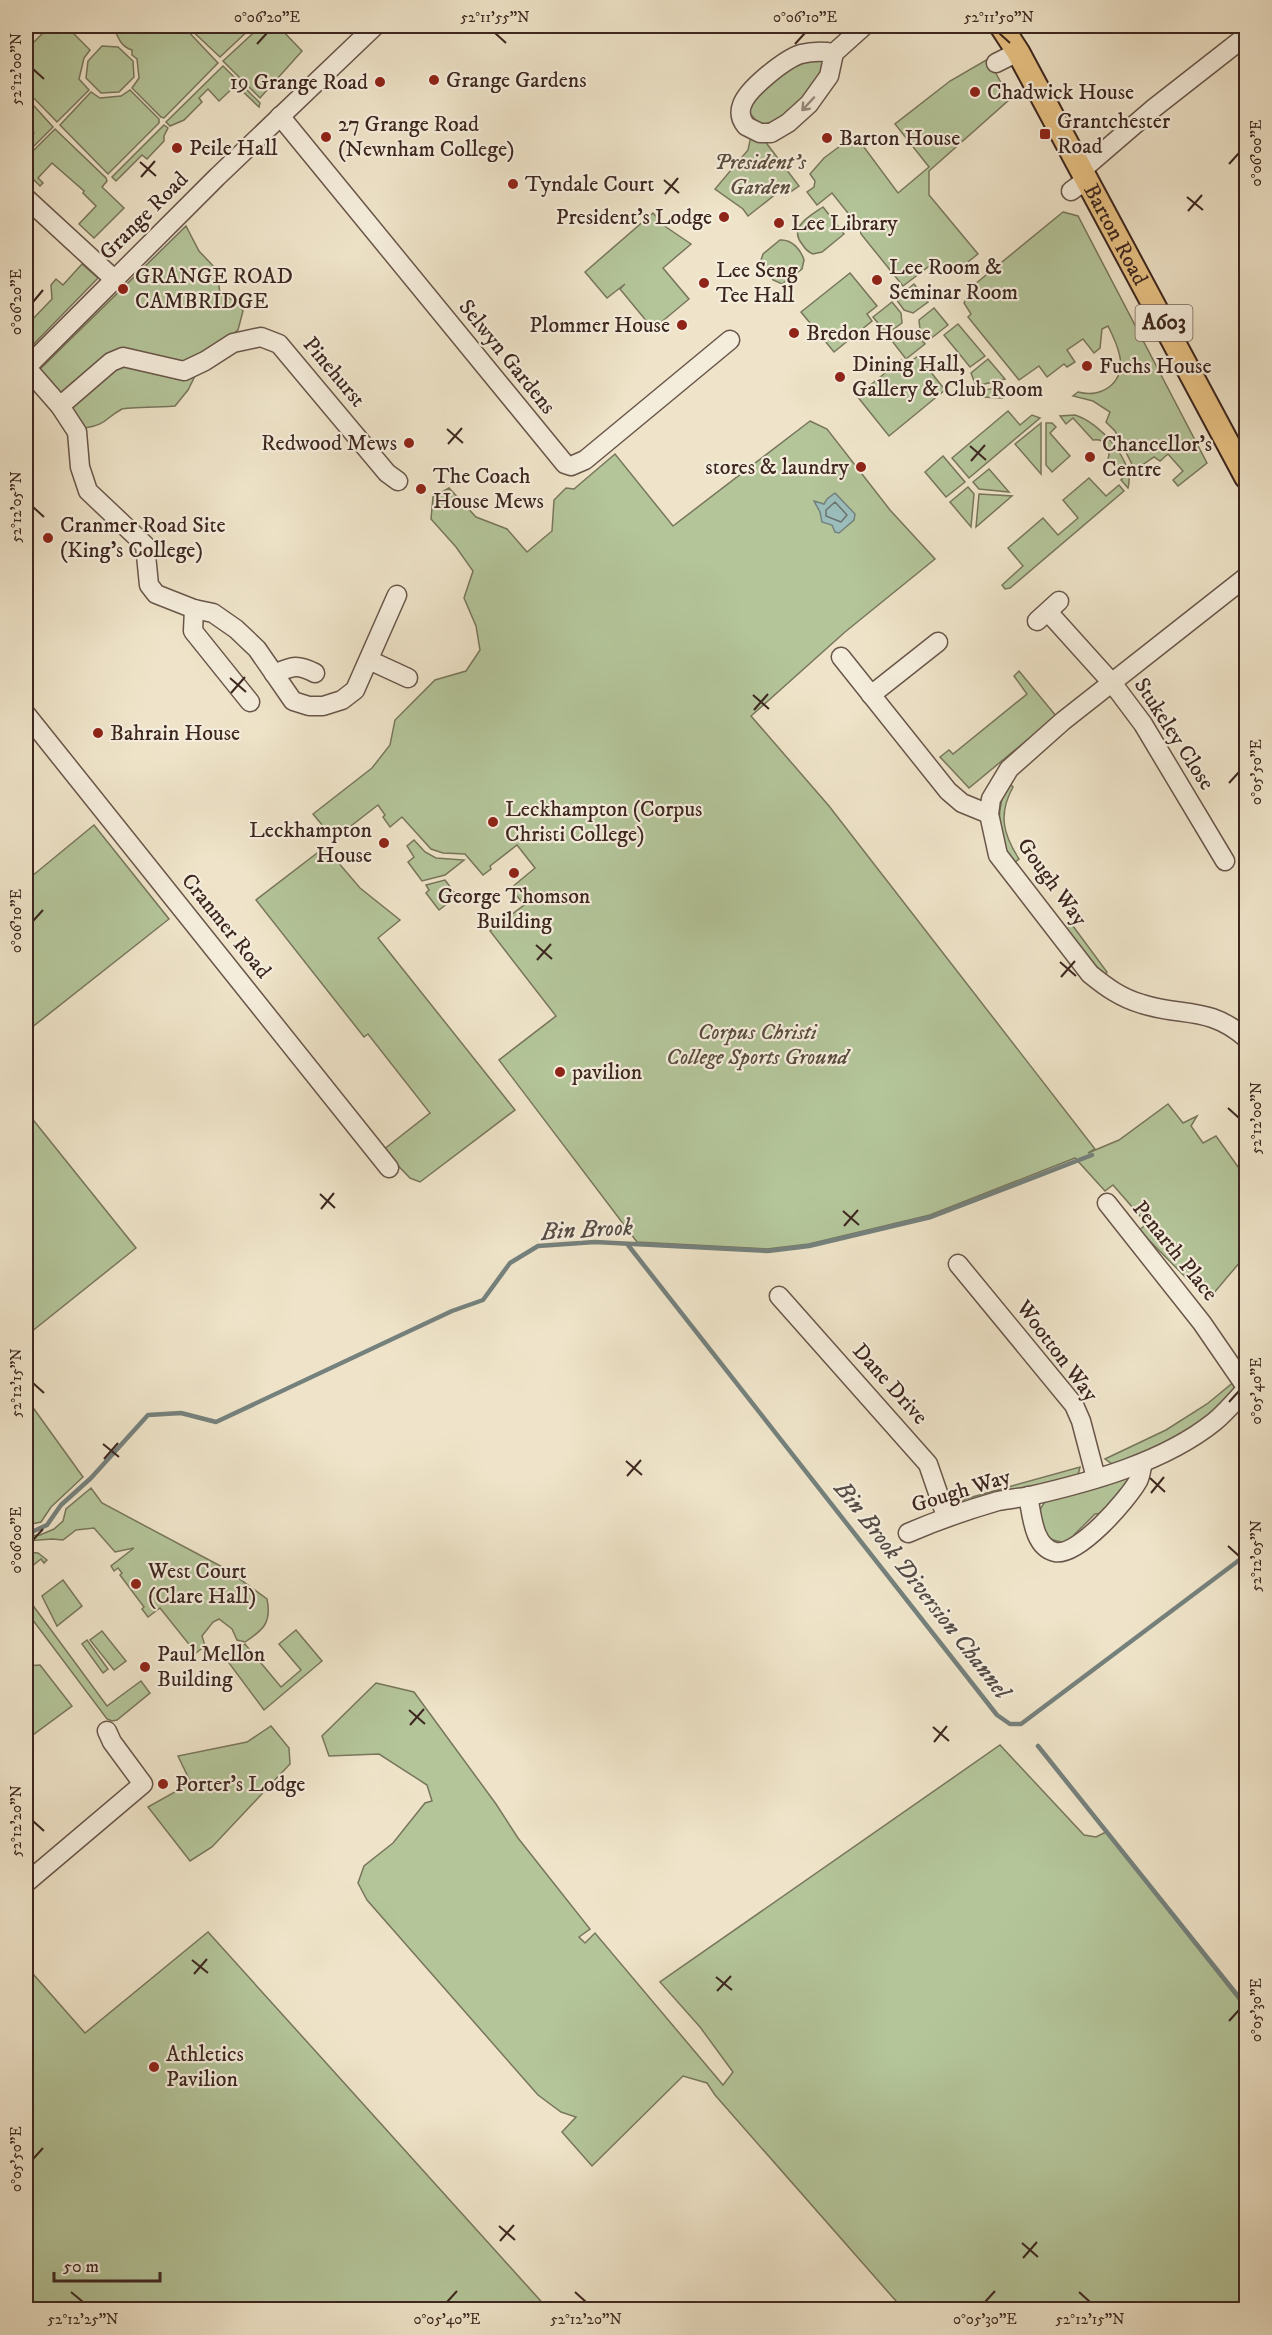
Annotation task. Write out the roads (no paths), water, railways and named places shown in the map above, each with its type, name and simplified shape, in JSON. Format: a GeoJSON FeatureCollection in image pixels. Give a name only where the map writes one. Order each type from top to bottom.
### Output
{"type":"FeatureCollection","features":[{"type":"Feature","properties":{"kind":"main road","name":"Barton Road"},"geometry":{"type":"LineString","coordinates":[[1001,26],[1018,52],[1080,180],[1246,477]]}},
{"type":"Feature","properties":{"kind":"street","name":"Grange Road"},"geometry":{"type":"LineString","coordinates":[[26,368],[280,116],[375,26]]}},
{"type":"Feature","properties":{"kind":"street"},"geometry":{"type":"LineString","coordinates":[[834,53],[817,51],[799,55],[753,88],[742,103],[740,113],[746,126],[760,133],[771,132],[788,123],[809,104],[829,76],[834,53],[864,26]]}},
{"type":"Feature","properties":{"kind":"street"},"geometry":{"type":"LineString","coordinates":[[1080,180],[1154,108],[1246,36]]}},
{"type":"Feature","properties":{"kind":"street"},"geometry":{"type":"LineString","coordinates":[[996,63],[1018,52]]}},
{"type":"Feature","properties":{"kind":"street","name":"Selwyn Gardens"},"geometry":{"type":"LineString","coordinates":[[280,116],[565,464],[571,466],[585,460],[730,340]]}},
{"type":"Feature","properties":{"kind":"street"},"geometry":{"type":"LineString","coordinates":[[26,198],[114,279]]}},
{"type":"Feature","properties":{"kind":"street","name":"Pinehurst"},"geometry":{"type":"LineString","coordinates":[[60,406],[111,362],[123,357],[184,371],[233,343],[261,337],[279,344],[387,473],[398,481]]}},
{"type":"Feature","properties":{"kind":"street"},"geometry":{"type":"LineString","coordinates":[[26,368],[60,406],[77,432],[80,467],[88,491],[145,545],[148,585],[156,594],[194,609],[213,613],[236,629],[256,649],[293,701],[309,706],[323,706],[342,700],[355,690],[397,595]]}},
{"type":"Feature","properties":{"kind":"street"},"geometry":{"type":"LineString","coordinates":[[841,657],[948,791],[962,802],[989,814],[991,799],[1009,769],[1063,722],[1246,577]]}},
{"type":"Feature","properties":{"kind":"street"},"geometry":{"type":"LineString","coordinates":[[194,609],[193,631],[250,702]]}},
{"type":"Feature","properties":{"kind":"street","name":"Stukeley Close"},"geometry":{"type":"LineString","coordinates":[[1048,612],[1113,684],[1143,724],[1218,839],[1226,861]]}},
{"type":"Feature","properties":{"kind":"street"},"geometry":{"type":"LineString","coordinates":[[871,695],[927,644]]}},
{"type":"Feature","properties":{"kind":"street"},"geometry":{"type":"LineString","coordinates":[[369,660],[408,678]]}},
{"type":"Feature","properties":{"kind":"street"},"geometry":{"type":"LineString","coordinates":[[274,674],[301,666],[315,674]]}},
{"type":"Feature","properties":{"kind":"street","name":"Cranmer Road"},"geometry":{"type":"LineString","coordinates":[[26,714],[389,1168]]}},
{"type":"Feature","properties":{"kind":"street","name":"Gough Way"},"geometry":{"type":"LineString","coordinates":[[989,814],[998,855],[1090,974],[1106,988],[1141,1004],[1218,1019],[1246,1038]]}},
{"type":"Feature","properties":{"kind":"street","name":"Penarth Place"},"geometry":{"type":"LineString","coordinates":[[1107,1203],[1202,1323],[1246,1388]]}},
{"type":"Feature","properties":{"kind":"street","name":"Wootton Way"},"geometry":{"type":"LineString","coordinates":[[958,1264],[1074,1405],[1081,1421],[1096,1478]]}},
{"type":"Feature","properties":{"kind":"street","name":"Dane Drive"},"geometry":{"type":"LineString","coordinates":[[779,1296],[928,1464],[946,1516]]}},
{"type":"Feature","properties":{"kind":"street","name":"Gough Way"},"geometry":{"type":"LineString","coordinates":[[908,1533],[946,1516],[1001,1500],[1028,1496],[1096,1478],[1143,1463],[1195,1435],[1215,1421],[1246,1388]]}},
{"type":"Feature","properties":{"kind":"street","name":"Gough Way"},"geometry":{"type":"LineString","coordinates":[[1028,1496],[1035,1532],[1049,1549],[1055,1552],[1065,1551],[1093,1533],[1126,1499],[1140,1479],[1143,1463]]}},
{"type":"Feature","properties":{"kind":"street"},"geometry":{"type":"LineString","coordinates":[[26,1882],[143,1784],[112,1742],[107,1731]]}},
{"type":"Feature","properties":{"kind":"water"},"geometry":{"type":"Polygon","coordinates":[[[835,493],[855,514],[854,520],[839,533],[835,532],[832,525],[822,522],[814,501],[824,504],[835,493]]]}},
{"type":"Feature","properties":{"kind":"waterway","name":"Bin Brook"},"geometry":{"type":"LineString","coordinates":[[26,1529],[34,1531],[47,1525],[61,1505],[91,1478],[148,1415],[181,1413],[216,1422],[452,1311],[483,1300],[510,1263],[538,1246],[595,1242],[768,1251],[809,1246],[931,1217],[1092,1155]]}},
{"type":"Feature","properties":{"kind":"waterway","name":"Bin Brook Diversion Channel"},"geometry":{"type":"LineString","coordinates":[[628,1245],[997,1715],[1010,1724],[1021,1724],[1246,1555]]}},
{"type":"Feature","properties":{"kind":"waterway"},"geometry":{"type":"LineString","coordinates":[[1038,1746],[1246,2006]]}},
{"type":"Feature","properties":{"kind":"place","name":"Grange Gardens"},"geometry":{"type":"Point","coordinates":[434,80]}},
{"type":"Feature","properties":{"kind":"place","name":"19 Grange Road"},"geometry":{"type":"Point","coordinates":[380,82]}},
{"type":"Feature","properties":{"kind":"place","name":"Chadwick House"},"geometry":{"type":"Point","coordinates":[975,92]}},
{"type":"Feature","properties":{"kind":"place","name":"Grantchester Road"},"geometry":{"type":"Point","coordinates":[1045,134]}},
{"type":"Feature","properties":{"kind":"place","name":"27 Grange Road (Newnham College)"},"geometry":{"type":"Point","coordinates":[326,137]}},
{"type":"Feature","properties":{"kind":"place","name":"Barton House"},"geometry":{"type":"Point","coordinates":[827,138]}},
{"type":"Feature","properties":{"kind":"place","name":"Peile Hall"},"geometry":{"type":"Point","coordinates":[177,148]}},
{"type":"Feature","properties":{"kind":"place","name":"Tyndale Court"},"geometry":{"type":"Point","coordinates":[513,184]}},
{"type":"Feature","properties":{"kind":"place","name":"President's Lodge"},"geometry":{"type":"Point","coordinates":[724,217]}},
{"type":"Feature","properties":{"kind":"place","name":"Lee Library"},"geometry":{"type":"Point","coordinates":[779,223]}},
{"type":"Feature","properties":{"kind":"place","name":"Lee Room & Seminar Room"},"geometry":{"type":"Point","coordinates":[877,280]}},
{"type":"Feature","properties":{"kind":"place","name":"Lee Seng Tee Hall"},"geometry":{"type":"Point","coordinates":[704,283]}},
{"type":"Feature","properties":{"kind":"place","name":"GRANGE ROAD CAMBRIDGE"},"geometry":{"type":"Point","coordinates":[123,289]}},
{"type":"Feature","properties":{"kind":"place","name":"Plommer House"},"geometry":{"type":"Point","coordinates":[682,325]}},
{"type":"Feature","properties":{"kind":"place","name":"Bredon House"},"geometry":{"type":"Point","coordinates":[794,333]}},
{"type":"Feature","properties":{"kind":"place","name":"Fuchs House"},"geometry":{"type":"Point","coordinates":[1087,366]}},
{"type":"Feature","properties":{"kind":"place","name":"Dining Hall, Gallery & Club Room"},"geometry":{"type":"Point","coordinates":[840,377]}},
{"type":"Feature","properties":{"kind":"place","name":"Redwood Mews"},"geometry":{"type":"Point","coordinates":[409,443]}},
{"type":"Feature","properties":{"kind":"place","name":"Chancellor's Centre"},"geometry":{"type":"Point","coordinates":[1090,457]}},
{"type":"Feature","properties":{"kind":"place","name":"stores & laundry"},"geometry":{"type":"Point","coordinates":[861,467]}},
{"type":"Feature","properties":{"kind":"place","name":"The Coach House Mews"},"geometry":{"type":"Point","coordinates":[421,489]}},
{"type":"Feature","properties":{"kind":"place","name":"Cranmer Road Site (King's College)"},"geometry":{"type":"Point","coordinates":[48,538]}},
{"type":"Feature","properties":{"kind":"place","name":"Bahrain House"},"geometry":{"type":"Point","coordinates":[98,733]}},
{"type":"Feature","properties":{"kind":"place","name":"Leckhampton (Corpus Christi College)"},"geometry":{"type":"Point","coordinates":[493,822]}},
{"type":"Feature","properties":{"kind":"place","name":"Leckhampton House"},"geometry":{"type":"Point","coordinates":[384,843]}},
{"type":"Feature","properties":{"kind":"place","name":"George Thomson Building"},"geometry":{"type":"Point","coordinates":[514,873]}},
{"type":"Feature","properties":{"kind":"place","name":"pavilion"},"geometry":{"type":"Point","coordinates":[560,1072]}},
{"type":"Feature","properties":{"kind":"place","name":"West Court (Clare Hall)"},"geometry":{"type":"Point","coordinates":[136,1584]}},
{"type":"Feature","properties":{"kind":"place","name":"Paul Mellon Building"},"geometry":{"type":"Point","coordinates":[145,1667]}},
{"type":"Feature","properties":{"kind":"place","name":"Porter's Lodge"},"geometry":{"type":"Point","coordinates":[163,1784]}},
{"type":"Feature","properties":{"kind":"place","name":"Athletics Pavilion"},"geometry":{"type":"Point","coordinates":[154,2067]}},
{"type":"Feature","properties":{"kind":"park label","name":"President's Garden"},"geometry":{"type":"Point","coordinates":[760,174]}},
{"type":"Feature","properties":{"kind":"park label","name":"Corpus Christi College Sports Ground"},"geometry":{"type":"Point","coordinates":[757,1044]}}]}
